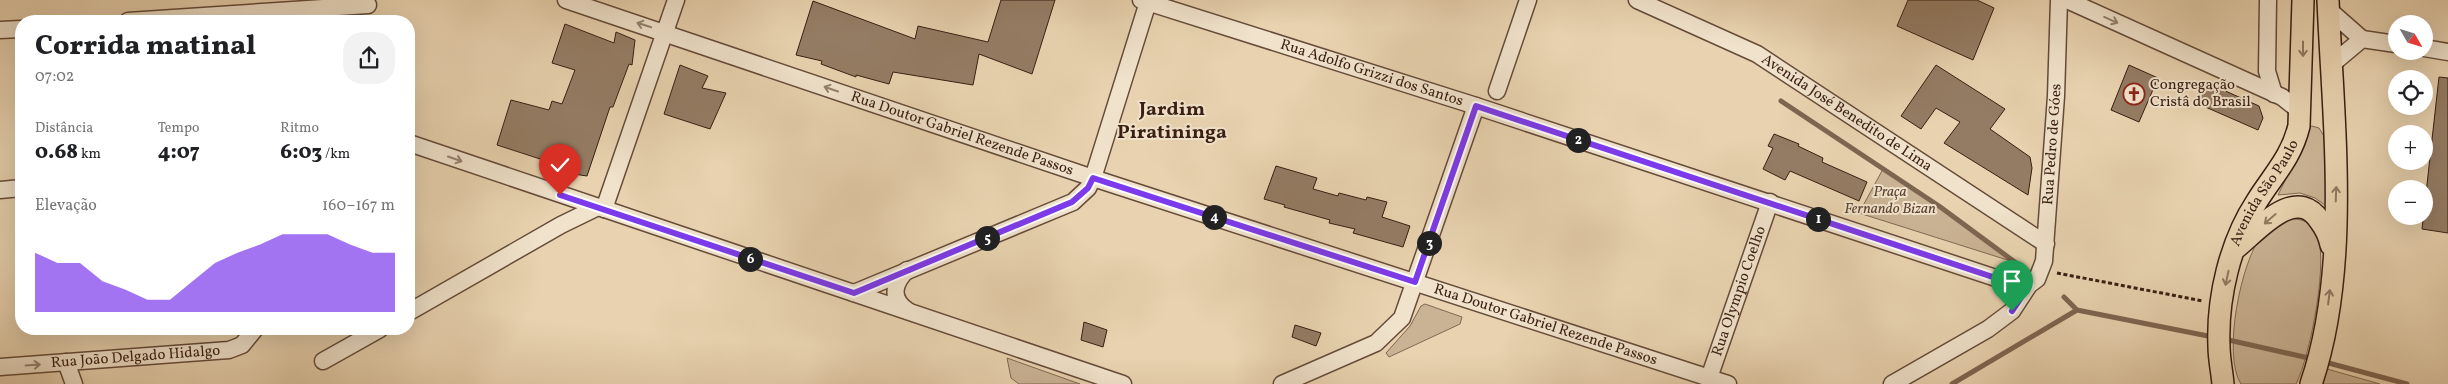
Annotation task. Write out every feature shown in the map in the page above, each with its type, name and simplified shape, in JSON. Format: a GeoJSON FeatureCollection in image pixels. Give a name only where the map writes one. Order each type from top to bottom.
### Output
{"type":"FeatureCollection","features":[{"type":"Feature","properties":{"kind":"main road","name":"Avenida São Paulo"},"geometry":{"type":"LineString","coordinates":[[2223,384],[2220,355],[2222,304],[2233,251],[2256,202],[2283,166],[2295,142],[2301,112],[2302,0]]}},
{"type":"Feature","properties":{"kind":"main road"},"geometry":{"type":"LineString","coordinates":[[2310,382],[2324,333],[2333,260],[2337,179],[2329,5]]}},
{"type":"Feature","properties":{"kind":"main road"},"geometry":{"type":"LineString","coordinates":[[2233,251],[2275,215],[2287,208],[2299,206],[2316,214],[2330,235],[2333,260]]}},
{"type":"Feature","properties":{"kind":"main road"},"geometry":{"type":"LineString","coordinates":[[2220,355],[2232,384]]}},
{"type":"Feature","properties":{"kind":"street","name":"Rua Doutor Gabriel Rezende Passos"},"geometry":{"type":"LineString","coordinates":[[566,0],[666,32],[1093,178],[1728,384]]}},
{"type":"Feature","properties":{"kind":"street"},"geometry":{"type":"LineString","coordinates":[[415,309],[561,225],[601,208],[676,0]]}},
{"type":"Feature","properties":{"kind":"street"},"geometry":{"type":"LineString","coordinates":[[1497,91],[1528,0]]}},
{"type":"Feature","properties":{"kind":"street","name":"Avenida José Benedito de Lima"},"geometry":{"type":"LineString","coordinates":[[1637,0],[1757,54],[2046,244]]}},
{"type":"Feature","properties":{"kind":"street","name":"Rua Pedro de Góes"},"geometry":{"type":"LineString","coordinates":[[1892,384],[1988,329],[2012,311],[2029,285],[2037,279],[2041,270],[2046,244],[2056,96],[2059,0]]}},
{"type":"Feature","properties":{"kind":"street"},"geometry":{"type":"LineString","coordinates":[[2067,0],[2291,102],[2301,112]]}},
{"type":"Feature","properties":{"kind":"street"},"geometry":{"type":"LineString","coordinates":[[2268,0],[2267,71],[2274,94]]}},
{"type":"Feature","properties":{"kind":"street"},"geometry":{"type":"LineString","coordinates":[[854,293],[1072,202],[1088,188],[1093,178],[1144,1]]}},
{"type":"Feature","properties":{"kind":"street","name":"Rua Adolfo Grizzi dos Santos"},"geometry":{"type":"LineString","coordinates":[[1144,1],[1476,106],[2017,285],[2029,285]]}},
{"type":"Feature","properties":{"kind":"street"},"geometry":{"type":"LineString","coordinates":[[204,15],[368,2],[364,15]]}},
{"type":"Feature","properties":{"kind":"street"},"geometry":{"type":"LineString","coordinates":[[2329,5],[2362,39],[2388,43]]}},
{"type":"Feature","properties":{"kind":"street"},"geometry":{"type":"LineString","coordinates":[[0,30],[15,29]]}},
{"type":"Feature","properties":{"kind":"street"},"geometry":{"type":"LineString","coordinates":[[2331,64],[2362,39]]}},
{"type":"Feature","properties":{"kind":"street"},"geometry":{"type":"LineString","coordinates":[[2433,50],[2448,52]]}},
{"type":"Feature","properties":{"kind":"street"},"geometry":{"type":"LineString","coordinates":[[1282,384],[1366,348],[1387,335],[1402,318],[1476,106]]}},
{"type":"Feature","properties":{"kind":"street"},"geometry":{"type":"LineString","coordinates":[[415,145],[1123,384]]}},
{"type":"Feature","properties":{"kind":"street"},"geometry":{"type":"LineString","coordinates":[[0,190],[15,189]]}},
{"type":"Feature","properties":{"kind":"street"},"geometry":{"type":"LineString","coordinates":[[560,195],[567,203],[568,212],[561,225]]}},
{"type":"Feature","properties":{"kind":"street","name":"Rua Olympio Coelho"},"geometry":{"type":"LineString","coordinates":[[1709,378],[1770,202]]}},
{"type":"Feature","properties":{"kind":"street"},"geometry":{"type":"LineString","coordinates":[[907,270],[895,288],[895,296],[899,305],[909,312]]}},
{"type":"Feature","properties":{"kind":"street","name":"Rua João Delgado Hidalgo"},"geometry":{"type":"LineString","coordinates":[[0,367],[229,350],[242,345],[251,335]]}},
{"type":"Feature","properties":{"kind":"street"},"geometry":{"type":"LineString","coordinates":[[323,361],[369,335]]}},
{"type":"Feature","properties":{"kind":"street"},"geometry":{"type":"LineString","coordinates":[[66,362],[74,384]]}},
{"type":"Feature","properties":{"kind":"path"},"geometry":{"type":"LineString","coordinates":[[2041,270],[2222,304]]}},
{"type":"Feature","properties":{"kind":"green space"},"geometry":{"type":"Polygon","coordinates":[[[2308,127],[2319,128],[2324,136],[2329,208],[2315,198],[2300,193],[2278,195],[2304,142],[2308,127]]]}},
{"type":"Feature","properties":{"kind":"green space","name":"Praça Fernando Bizan"},"geometry":{"type":"Polygon","coordinates":[[[1883,169],[2020,264],[1859,213],[1883,169]]]}},
{"type":"Feature","properties":{"kind":"green space"},"geometry":{"type":"Polygon","coordinates":[[[2288,218],[2310,224],[2315,229],[2319,241],[2321,260],[2320,281],[2307,352],[2296,384],[2241,384],[2233,352],[2236,308],[2241,286],[2254,248],[2262,235],[2288,218]]]}},
{"type":"Feature","properties":{"kind":"green space"},"geometry":{"type":"Polygon","coordinates":[[[1425,304],[1462,317],[1460,324],[1389,357],[1386,353],[1410,326],[1421,306],[1425,304]]]}},
{"type":"Feature","properties":{"kind":"green space"},"geometry":{"type":"Polygon","coordinates":[[[1007,358],[1080,384],[1019,384],[1011,378],[1007,358]]]}},
{"type":"Feature","properties":{"kind":"green space"},"geometry":{"type":"Polygon","coordinates":[[[2327,369],[2380,384],[2323,384],[2327,369]]]}},
{"type":"Feature","properties":{"kind":"building"},"geometry":{"type":"Polygon","coordinates":[[[1001,0],[1055,0],[1032,74],[979,54],[973,85],[893,72],[889,84],[856,75],[856,77],[821,64],[822,61],[796,55],[813,1],[915,39],[918,26],[988,42],[1001,0]]]}},
{"type":"Feature","properties":{"kind":"building"},"geometry":{"type":"Polygon","coordinates":[[[1908,0],[1977,0],[1994,8],[1973,60],[1897,26],[1908,0]]]}},
{"type":"Feature","properties":{"kind":"building"},"geometry":{"type":"Polygon","coordinates":[[[565,24],[614,43],[616,32],[635,40],[632,65],[629,64],[613,107],[610,107],[587,176],[567,173],[568,168],[497,145],[511,100],[549,110],[552,101],[562,104],[575,70],[552,63],[565,24]]]}},
{"type":"Feature","properties":{"kind":"building"},"geometry":{"type":"Polygon","coordinates":[[[680,65],[708,76],[702,88],[726,93],[710,129],[664,114],[680,65]]]}},
{"type":"Feature","properties":{"kind":"building"},"geometry":{"type":"Polygon","coordinates":[[[1936,65],[2005,109],[1990,129],[2030,157],[2032,168],[2028,195],[1944,143],[1960,122],[1936,108],[1921,129],[1901,116],[1936,65]]]}},
{"type":"Feature","properties":{"kind":"building","name":"Congregação Cristâ do Brasil"},"geometry":{"type":"Polygon","coordinates":[[[2129,65],[2158,78],[2139,122],[2111,110],[2129,65]]]}},
{"type":"Feature","properties":{"kind":"building"},"geometry":{"type":"Polygon","coordinates":[[[2439,77],[2448,78],[2448,233],[2422,229],[2422,225],[2433,225],[2433,180],[2427,180],[2429,170],[2433,170],[2433,131],[2439,77]]]}},
{"type":"Feature","properties":{"kind":"building"},"geometry":{"type":"Polygon","coordinates":[[[2203,81],[2259,106],[2263,118],[2258,130],[2194,102],[2203,81]]]}},
{"type":"Feature","properties":{"kind":"building"},"geometry":{"type":"Polygon","coordinates":[[[1774,134],[1799,144],[1798,146],[1823,158],[1822,162],[1867,182],[1859,201],[1790,171],[1785,180],[1763,169],[1773,148],[1768,146],[1774,134]]]}},
{"type":"Feature","properties":{"kind":"building"},"geometry":{"type":"Polygon","coordinates":[[[1276,166],[1317,178],[1313,189],[1338,196],[1339,193],[1366,200],[1367,197],[1387,202],[1382,217],[1410,226],[1403,247],[1353,233],[1355,229],[1329,223],[1330,220],[1284,207],[1285,205],[1264,199],[1276,166]]]}},
{"type":"Feature","properties":{"kind":"building"},"geometry":{"type":"Polygon","coordinates":[[[1084,322],[1107,330],[1103,347],[1081,340],[1084,322]]]}},
{"type":"Feature","properties":{"kind":"building"},"geometry":{"type":"Polygon","coordinates":[[[1295,325],[1321,333],[1316,346],[1292,337],[1295,325]]]}},
{"type":"Feature","properties":{"kind":"waterway"},"geometry":{"type":"LineString","coordinates":[[1781,101],[1939,206],[2027,271]]}},
{"type":"Feature","properties":{"kind":"waterway"},"geometry":{"type":"LineString","coordinates":[[2064,297],[2077,310]]}},
{"type":"Feature","properties":{"kind":"waterway"},"geometry":{"type":"LineString","coordinates":[[1952,384],[2077,310],[2213,337]]}},
{"type":"Feature","properties":{"kind":"waterway"},"geometry":{"type":"LineString","coordinates":[[2224,339],[2313,359]]}},
{"type":"Feature","properties":{"kind":"waterway"},"geometry":{"type":"LineString","coordinates":[[2321,361],[2407,384]]}},
{"type":"Feature","properties":{"kind":"place","name":"Congregação Cristâ do Brasil"},"geometry":{"type":"Point","coordinates":[2134,94]}},
{"type":"Feature","properties":{"kind":"district","name":"Jardim Piratininga"},"geometry":{"type":"Point","coordinates":[1172,122]}},
{"type":"Feature","properties":{"kind":"route"},"geometry":{"type":"LineString","coordinates":[[560,195],[854,293],[1072,202],[1088,188],[1093,178],[1415,282],[1476,106],[2017,285],[2029,285],[2021,301],[2012,311]]}}]}
